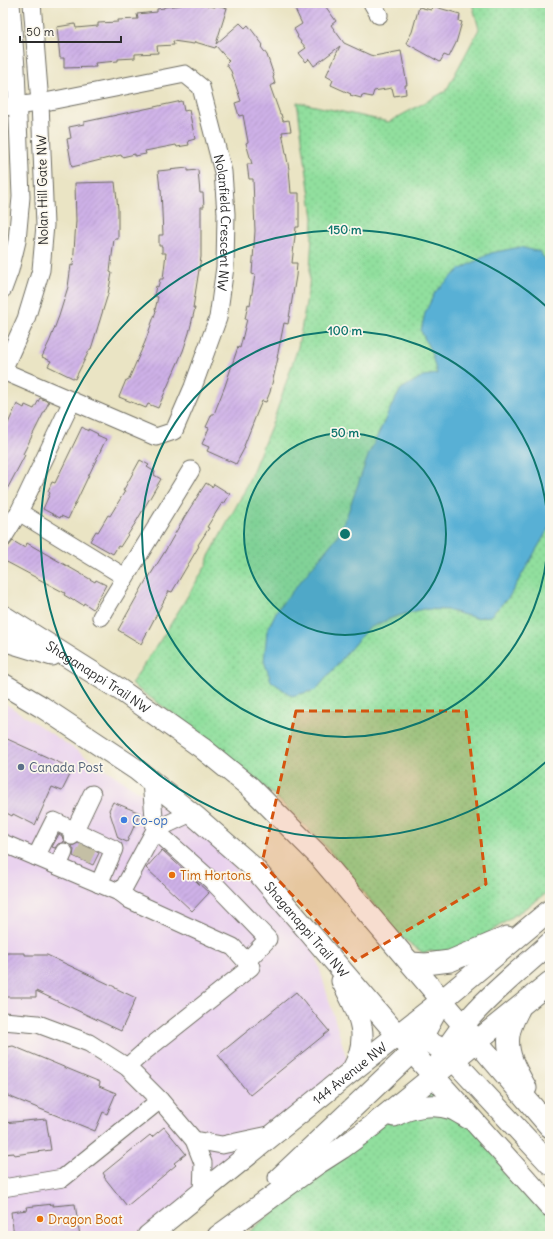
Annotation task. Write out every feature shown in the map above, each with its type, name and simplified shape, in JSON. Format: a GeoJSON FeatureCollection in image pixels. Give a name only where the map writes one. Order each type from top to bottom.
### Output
{"type":"FeatureCollection","features":[{"type":"Feature","properties":{"kind":"main road","name":"Shaganappi Trail NW"},"geometry":{"type":"LineString","coordinates":[[3,616],[80,663],[202,748],[250,787],[318,855],[546,1123]]}},
{"type":"Feature","properties":{"kind":"main road"},"geometry":{"type":"LineString","coordinates":[[3,640],[80,663]]}},
{"type":"Feature","properties":{"kind":"main road","name":"Shaganappi Trail NW"},"geometry":{"type":"LineString","coordinates":[[3,684],[42,707],[137,770],[192,813],[254,868],[320,943],[397,1035],[416,1045],[435,1076],[472,1120],[550,1206]]}},
{"type":"Feature","properties":{"kind":"main road","name":"144 Avenue NW"},"geometry":{"type":"LineString","coordinates":[[148,1236],[441,1001],[550,910]]}},
{"type":"Feature","properties":{"kind":"main road"},"geometry":{"type":"LineString","coordinates":[[411,963],[426,964],[450,962],[529,928]]}},
{"type":"Feature","properties":{"kind":"main road"},"geometry":{"type":"LineString","coordinates":[[320,943],[340,976],[360,1018],[362,1027],[360,1053],[352,1071]]}},
{"type":"Feature","properties":{"kind":"main road"},"geometry":{"type":"LineString","coordinates":[[450,1056],[454,1036],[484,1003],[550,943]]}},
{"type":"Feature","properties":{"kind":"main road"},"geometry":{"type":"LineString","coordinates":[[217,1236],[372,1126],[435,1076],[450,1056],[476,1042],[550,982]]}},
{"type":"Feature","properties":{"kind":"main road"},"geometry":{"type":"LineString","coordinates":[[217,1236],[416,1045],[432,1020],[441,1001]]}},
{"type":"Feature","properties":{"kind":"main road"},"geometry":{"type":"LineString","coordinates":[[520,1007],[510,1031],[509,1050],[513,1064],[546,1123]]}},
{"type":"Feature","properties":{"kind":"main road"},"geometry":{"type":"LineString","coordinates":[[416,1045],[429,1042],[450,1056],[550,1164]]}},
{"type":"Feature","properties":{"kind":"main road"},"geometry":{"type":"LineString","coordinates":[[372,1126],[412,1108],[423,1106],[439,1106],[451,1109],[472,1120]]}},
{"type":"Feature","properties":{"kind":"street","name":"Nolan Hill Gate NW"},"geometry":{"type":"LineString","coordinates":[[3,371],[26,319],[41,270],[45,225],[40,103],[32,3]]}},
{"type":"Feature","properties":{"kind":"street","name":"Nolan Hill Gate NW"},"geometry":{"type":"LineString","coordinates":[[3,289],[10,270],[17,241],[21,197],[10,106],[16,68],[9,13]]}},
{"type":"Feature","properties":{"kind":"street","name":"Nolanfield Crescent NW"},"geometry":{"type":"LineString","coordinates":[[3,371],[156,436],[174,431],[193,387],[218,318],[225,260],[226,214],[223,172],[201,86],[186,74],[40,103],[10,106]]}},
{"type":"Feature","properties":{"kind":"street"},"geometry":{"type":"LineString","coordinates":[[3,538],[19,512],[72,401]]}},
{"type":"Feature","properties":{"kind":"street"},"geometry":{"type":"LineString","coordinates":[[101,617],[191,470]]}},
{"type":"Feature","properties":{"kind":"street"},"geometry":{"type":"LineString","coordinates":[[19,512],[125,577]]}},
{"type":"Feature","properties":{"kind":"street"},"geometry":{"type":"LineString","coordinates":[[121,893],[155,830],[150,781]]}},
{"type":"Feature","properties":{"kind":"street"},"geometry":{"type":"LineString","coordinates":[[73,833],[92,794]]}},
{"type":"Feature","properties":{"kind":"street"},"geometry":{"type":"LineString","coordinates":[[155,830],[192,813]]}},
{"type":"Feature","properties":{"kind":"street"},"geometry":{"type":"LineString","coordinates":[[36,857],[54,821],[73,833],[90,841],[114,848],[99,884]]}},
{"type":"Feature","properties":{"kind":"street"},"geometry":{"type":"LineString","coordinates":[[155,830],[212,881],[268,939],[246,962]]}},
{"type":"Feature","properties":{"kind":"street"},"geometry":{"type":"LineString","coordinates":[[3,843],[36,857],[61,859],[79,867],[99,884],[121,893],[130,900],[233,947],[251,967],[127,1067]]}},
{"type":"Feature","properties":{"kind":"street"},"geometry":{"type":"LineString","coordinates":[[3,1021],[38,1024],[82,1040],[127,1067],[160,1100],[194,1140],[203,1163],[202,1192]]}},
{"type":"Feature","properties":{"kind":"street"},"geometry":{"type":"LineString","coordinates":[[3,1188],[63,1178],[160,1100]]}},
{"type":"Feature","properties":{"kind":"street"},"geometry":{"type":"LineString","coordinates":[[194,1140],[222,1145],[276,1133]]}},
{"type":"Feature","properties":{"kind":"highlighted area"},"geometry":{"type":"Polygon","coordinates":[[[296,711],[466,711],[486,884],[355,961],[262,863],[296,711]]]}},
{"type":"Feature","properties":{"kind":"shaded area"},"geometry":{"type":"Polygon","coordinates":[[[3,702],[204,834],[314,950],[347,1060],[276,1133],[148,1236],[3,1236],[3,702]]]}},
{"type":"Feature","properties":{"kind":"green space"},"geometry":{"type":"Polygon","coordinates":[[[472,3],[550,3],[550,891],[476,942],[454,953],[433,951],[423,953],[399,935],[326,847],[274,795],[195,729],[131,684],[167,630],[207,564],[208,558],[244,492],[274,419],[298,347],[309,286],[313,218],[297,102],[389,122],[446,91],[479,29],[472,3]]]}},
{"type":"Feature","properties":{"kind":"green space"},"geometry":{"type":"Polygon","coordinates":[[[441,1075],[550,1204],[550,1236],[244,1236],[441,1075]]]}},
{"type":"Feature","properties":{"kind":"water"},"geometry":{"type":"Polygon","coordinates":[[[520,247],[540,252],[550,267],[550,427],[548,431],[550,434],[550,526],[509,597],[490,616],[476,618],[447,610],[423,609],[394,617],[367,629],[316,690],[292,696],[271,681],[264,661],[267,631],[277,610],[336,538],[347,515],[368,456],[401,389],[423,376],[437,374],[431,352],[421,331],[425,313],[435,292],[459,270],[491,253],[520,247]]]}},
{"type":"Feature","properties":{"kind":"building"},"geometry":{"type":"Polygon","coordinates":[[[182,3],[192,3],[215,7],[216,5],[227,8],[216,44],[240,23],[245,28],[248,25],[263,45],[261,47],[267,55],[274,76],[275,84],[270,86],[283,121],[289,120],[291,131],[282,132],[289,169],[291,193],[299,193],[299,227],[296,227],[292,263],[297,263],[296,276],[288,324],[284,323],[270,392],[266,402],[262,401],[244,446],[245,447],[236,464],[207,451],[209,447],[202,444],[209,428],[206,427],[212,414],[214,414],[238,347],[240,348],[255,275],[252,274],[255,231],[253,179],[249,179],[247,164],[252,164],[246,143],[248,142],[243,115],[239,116],[235,103],[241,101],[231,71],[226,64],[229,61],[216,46],[215,48],[195,42],[194,44],[173,41],[174,45],[157,46],[158,53],[135,54],[135,58],[95,63],[96,67],[64,68],[64,58],[60,58],[57,27],[75,24],[76,28],[98,26],[98,23],[138,19],[137,14],[157,12],[157,9],[182,5],[182,3]]]}},
{"type":"Feature","properties":{"kind":"building"},"geometry":{"type":"Polygon","coordinates":[[[292,3],[323,3],[336,21],[331,25],[344,43],[370,55],[374,56],[401,51],[407,85],[405,85],[406,94],[394,96],[392,88],[374,91],[372,97],[362,95],[361,98],[350,95],[351,94],[331,85],[333,80],[326,76],[340,46],[314,66],[309,59],[306,62],[299,53],[306,48],[297,37],[298,36],[294,29],[302,24],[292,3]]]}},
{"type":"Feature","properties":{"kind":"building"},"geometry":{"type":"Polygon","coordinates":[[[432,6],[460,14],[459,21],[462,22],[456,43],[449,57],[444,55],[440,62],[406,43],[412,32],[419,7],[431,10],[432,6]]]}},
{"type":"Feature","properties":{"kind":"building"},"geometry":{"type":"Polygon","coordinates":[[[182,101],[184,111],[189,110],[195,139],[188,141],[189,145],[177,147],[176,145],[145,151],[146,154],[135,156],[135,154],[122,157],[121,155],[72,167],[67,139],[71,138],[69,127],[84,124],[84,122],[182,101]]]}},
{"type":"Feature","properties":{"kind":"building"},"geometry":{"type":"Polygon","coordinates":[[[188,168],[188,171],[198,170],[200,193],[203,193],[204,207],[201,207],[201,257],[193,308],[195,308],[183,351],[158,408],[148,404],[146,408],[119,397],[126,380],[128,381],[145,342],[156,311],[158,297],[154,296],[156,286],[158,287],[160,279],[163,279],[166,253],[162,253],[162,246],[159,246],[159,235],[163,235],[161,189],[158,171],[188,168]]]}},
{"type":"Feature","properties":{"kind":"building"},"geometry":{"type":"Polygon","coordinates":[[[115,182],[118,209],[118,239],[114,239],[110,272],[112,273],[108,294],[91,349],[75,379],[48,366],[51,361],[42,357],[59,316],[68,287],[71,265],[73,266],[76,221],[75,183],[115,182]]]}},
{"type":"Feature","properties":{"kind":"building"},"geometry":{"type":"Polygon","coordinates":[[[40,398],[49,402],[23,454],[25,455],[3,497],[3,434],[17,404],[24,408],[25,405],[34,409],[40,398]]]}},
{"type":"Feature","properties":{"kind":"building"},"geometry":{"type":"Polygon","coordinates":[[[82,427],[106,439],[68,519],[61,516],[60,518],[43,509],[50,493],[48,491],[52,482],[55,483],[82,427]]]}},
{"type":"Feature","properties":{"kind":"building"},"geometry":{"type":"Polygon","coordinates":[[[140,460],[149,465],[147,467],[155,472],[154,475],[161,479],[120,547],[118,546],[113,554],[90,541],[96,531],[98,532],[108,515],[110,516],[125,491],[123,491],[140,460]]]}},
{"type":"Feature","properties":{"kind":"building"},"geometry":{"type":"Polygon","coordinates":[[[206,483],[212,487],[214,484],[230,494],[224,504],[222,503],[207,527],[209,528],[172,592],[169,591],[141,644],[118,630],[148,577],[206,483]]]}},
{"type":"Feature","properties":{"kind":"building"},"geometry":{"type":"Polygon","coordinates":[[[13,541],[25,548],[27,543],[95,582],[96,580],[106,585],[93,609],[84,603],[83,605],[75,600],[74,601],[64,595],[65,593],[3,560],[4,548],[8,547],[13,541]]]}},
{"type":"Feature","properties":{"kind":"building"},"geometry":{"type":"Polygon","coordinates":[[[3,737],[73,769],[62,791],[52,787],[35,825],[13,814],[12,816],[3,811],[3,737]]]}},
{"type":"Feature","properties":{"kind":"building"},"geometry":{"type":"Polygon","coordinates":[[[113,802],[140,813],[127,842],[118,838],[109,810],[113,802]]]}},
{"type":"Feature","properties":{"kind":"building"},"geometry":{"type":"Polygon","coordinates":[[[59,834],[62,836],[64,842],[58,844],[55,848],[52,847],[59,834]]]}},
{"type":"Feature","properties":{"kind":"building"},"geometry":{"type":"Polygon","coordinates":[[[78,843],[99,853],[93,865],[73,856],[74,850],[72,846],[78,843]]]}},
{"type":"Feature","properties":{"kind":"building"},"geometry":{"type":"Polygon","coordinates":[[[162,850],[209,893],[192,911],[146,868],[162,850]]]}},
{"type":"Feature","properties":{"kind":"building"},"geometry":{"type":"Polygon","coordinates":[[[3,953],[47,955],[136,998],[121,1031],[36,991],[36,997],[3,997],[3,953]]]}},
{"type":"Feature","properties":{"kind":"building"},"geometry":{"type":"Polygon","coordinates":[[[296,992],[329,1031],[250,1095],[218,1055],[296,992]]]}},
{"type":"Feature","properties":{"kind":"building"},"geometry":{"type":"Polygon","coordinates":[[[13,1046],[100,1082],[99,1086],[116,1093],[107,1114],[103,1112],[95,1131],[3,1094],[3,1048],[13,1046]]]}},
{"type":"Feature","properties":{"kind":"building"},"geometry":{"type":"Polygon","coordinates":[[[46,1119],[51,1150],[14,1155],[14,1153],[3,1154],[3,1123],[46,1119]]]}},
{"type":"Feature","properties":{"kind":"building"},"geometry":{"type":"Polygon","coordinates":[[[164,1127],[186,1154],[174,1163],[176,1165],[127,1206],[104,1177],[105,1176],[103,1173],[150,1135],[152,1137],[164,1127]]]}},
{"type":"Feature","properties":{"kind":"building"},"geometry":{"type":"Polygon","coordinates":[[[53,1204],[53,1206],[75,1204],[80,1236],[14,1236],[11,1212],[27,1210],[26,1207],[53,1204]]]}},
{"type":"Feature","properties":{"kind":"tunnel"},"geometry":{"type":"LineString","coordinates":[[82,860],[89,845]]}},
{"type":"Feature","properties":{"kind":"place","name":"Canada Post"},"geometry":{"type":"Point","coordinates":[21,767]}},
{"type":"Feature","properties":{"kind":"place","name":"Co-op"},"geometry":{"type":"Point","coordinates":[124,820]}},
{"type":"Feature","properties":{"kind":"place","name":"Tim Hortons"},"geometry":{"type":"Point","coordinates":[172,875]}},
{"type":"Feature","properties":{"kind":"place","name":"Dragon Boat"},"geometry":{"type":"Point","coordinates":[40,1219]}}]}
